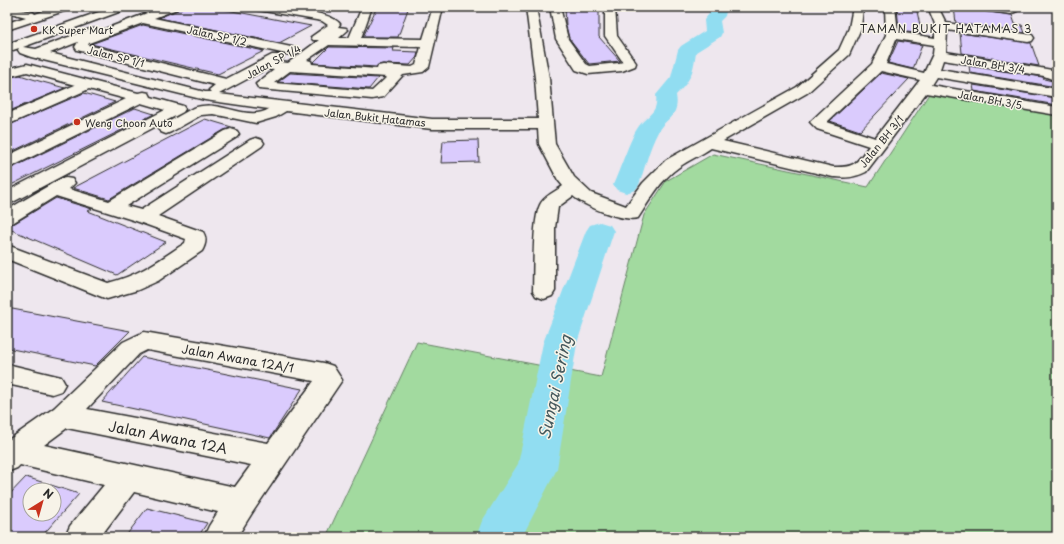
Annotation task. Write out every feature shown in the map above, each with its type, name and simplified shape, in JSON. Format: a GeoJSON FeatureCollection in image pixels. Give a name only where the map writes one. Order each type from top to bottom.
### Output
{"type":"FeatureCollection","features":[{"type":"Feature","properties":{"kind":"street"},"geometry":{"type":"LineString","coordinates":[[7,21],[50,7]]}},
{"type":"Feature","properties":{"kind":"street"},"geometry":{"type":"LineString","coordinates":[[7,27],[66,7]]}},
{"type":"Feature","properties":{"kind":"street"},"geometry":{"type":"LineString","coordinates":[[7,48],[123,7]]}},
{"type":"Feature","properties":{"kind":"street"},"geometry":{"type":"LineString","coordinates":[[7,64],[30,52],[144,7]]}},
{"type":"Feature","properties":{"kind":"street"},"geometry":{"type":"LineString","coordinates":[[7,57],[30,52],[158,7]]}},
{"type":"Feature","properties":{"kind":"street","name":"Jalan SP 1/1"},"geometry":{"type":"LineString","coordinates":[[173,7],[84,40],[80,47],[228,84]]}},
{"type":"Feature","properties":{"kind":"street"},"geometry":{"type":"LineString","coordinates":[[258,7],[325,18],[335,27],[356,36]]}},
{"type":"Feature","properties":{"kind":"street"},"geometry":{"type":"LineString","coordinates":[[356,36],[367,7]]}},
{"type":"Feature","properties":{"kind":"street"},"geometry":{"type":"LineString","coordinates":[[335,27],[325,41],[294,62],[415,71],[419,70],[424,65],[427,43],[438,7]]}},
{"type":"Feature","properties":{"kind":"street"},"geometry":{"type":"LineString","coordinates":[[545,7],[531,7],[545,103],[547,144]]}},
{"type":"Feature","properties":{"kind":"street"},"geometry":{"type":"LineString","coordinates":[[556,7],[562,38],[577,64],[588,70],[622,67],[630,63],[611,36],[610,7]]}},
{"type":"Feature","properties":{"kind":"street"},"geometry":{"type":"LineString","coordinates":[[507,124],[531,131],[547,144],[560,169],[573,187],[585,197],[631,214],[644,192],[656,178],[672,164],[802,90],[845,52],[855,28],[858,7]]}},
{"type":"Feature","properties":{"kind":"street"},"geometry":{"type":"LineString","coordinates":[[879,144],[822,126],[818,123],[878,66],[892,35],[890,7]]}},
{"type":"Feature","properties":{"kind":"street"},"geometry":{"type":"LineString","coordinates":[[932,7],[941,26],[940,49]]}},
{"type":"Feature","properties":{"kind":"street"},"geometry":{"type":"LineString","coordinates":[[981,7],[1011,11]]}},
{"type":"Feature","properties":{"kind":"street"},"geometry":{"type":"LineString","coordinates":[[7,9],[29,14]]}},
{"type":"Feature","properties":{"kind":"street","name":"Jalan SP 1/2"},"geometry":{"type":"LineString","coordinates":[[142,19],[291,51]]}},
{"type":"Feature","properties":{"kind":"street"},"geometry":{"type":"LineString","coordinates":[[941,26],[1028,38]]}},
{"type":"Feature","properties":{"kind":"street","name":"Jalan SP 1/4"},"geometry":{"type":"LineString","coordinates":[[205,96],[266,65],[335,27]]}},
{"type":"Feature","properties":{"kind":"street","name":"Jalan BH 3/4"},"geometry":{"type":"LineString","coordinates":[[892,35],[940,49],[1052,75]]}},
{"type":"Feature","properties":{"kind":"street"},"geometry":{"type":"LineString","coordinates":[[325,41],[356,36],[427,43]]}},
{"type":"Feature","properties":{"kind":"street","name":"Jalan BH 3/1"},"geometry":{"type":"LineString","coordinates":[[709,143],[833,172],[850,173],[860,168],[928,79],[940,49]]}},
{"type":"Feature","properties":{"kind":"street","name":"Jalan SP 1/1"},"geometry":{"type":"LineString","coordinates":[[30,52],[205,96]]}},
{"type":"Feature","properties":{"kind":"street"},"geometry":{"type":"LineString","coordinates":[[58,75],[83,65]]}},
{"type":"Feature","properties":{"kind":"street"},"geometry":{"type":"LineString","coordinates":[[266,65],[286,66],[396,74],[398,75],[378,94],[372,95],[264,86],[263,84],[286,66]]}},
{"type":"Feature","properties":{"kind":"street"},"geometry":{"type":"LineString","coordinates":[[878,66],[928,79],[1057,93]]}},
{"type":"Feature","properties":{"kind":"street"},"geometry":{"type":"LineString","coordinates":[[7,73],[27,68],[58,75],[178,109],[7,198]]}},
{"type":"Feature","properties":{"kind":"street","name":"Jalan BH 3/5"},"geometry":{"type":"LineString","coordinates":[[928,79],[1057,111]]}},
{"type":"Feature","properties":{"kind":"street"},"geometry":{"type":"LineString","coordinates":[[7,120],[88,84]]}},
{"type":"Feature","properties":{"kind":"street"},"geometry":{"type":"LineString","coordinates":[[7,162],[164,86]]}},
{"type":"Feature","properties":{"kind":"street","name":"Jalan Bukit Hatamas"},"geometry":{"type":"LineString","coordinates":[[205,96],[283,107],[432,124],[546,124]]}},
{"type":"Feature","properties":{"kind":"street"},"geometry":{"type":"LineString","coordinates":[[507,124],[535,115],[545,103]]}},
{"type":"Feature","properties":{"kind":"street"},"geometry":{"type":"LineString","coordinates":[[7,218],[54,190],[198,111],[213,110],[256,118],[271,114],[283,107]]}},
{"type":"Feature","properties":{"kind":"street"},"geometry":{"type":"LineString","coordinates":[[111,207],[231,134]]}},
{"type":"Feature","properties":{"kind":"street"},"geometry":{"type":"LineString","coordinates":[[144,217],[256,143]]}},
{"type":"Feature","properties":{"kind":"street"},"geometry":{"type":"LineString","coordinates":[[544,291],[545,228],[549,205],[573,187]]}},
{"type":"Feature","properties":{"kind":"street"},"geometry":{"type":"LineString","coordinates":[[7,252],[107,291],[130,285],[151,276],[195,246],[196,236],[144,217],[54,190]]}},
{"type":"Feature","properties":{"kind":"street","name":"Jalan Awana 12A/1"},"geometry":{"type":"LineString","coordinates":[[63,416],[131,348],[144,341],[324,373],[328,380],[274,457]]}},
{"type":"Feature","properties":{"kind":"street"},"geometry":{"type":"LineString","coordinates":[[7,374],[52,384]]}},
{"type":"Feature","properties":{"kind":"street"},"geometry":{"type":"LineString","coordinates":[[11,455],[63,416]]}},
{"type":"Feature","properties":{"kind":"street","name":"Jalan Awana 12A"},"geometry":{"type":"LineString","coordinates":[[63,416],[274,457]]}},
{"type":"Feature","properties":{"kind":"street"},"geometry":{"type":"LineString","coordinates":[[11,455],[127,478],[241,504]]}},
{"type":"Feature","properties":{"kind":"street"},"geometry":{"type":"LineString","coordinates":[[220,537],[274,457]]}},
{"type":"Feature","properties":{"kind":"street"},"geometry":{"type":"LineString","coordinates":[[81,537],[127,478]]}},
{"type":"Feature","properties":{"kind":"green space"},"geometry":{"type":"Polygon","coordinates":[[[929,94],[1057,115],[1057,537],[326,537],[417,342],[601,377],[644,215],[666,181],[713,154],[868,187],[929,94]]]}},
{"type":"Feature","properties":{"kind":"building"},"geometry":{"type":"Polygon","coordinates":[[[184,7],[211,7],[311,26],[279,43],[159,18],[184,7]]]}},
{"type":"Feature","properties":{"kind":"building"},"geometry":{"type":"Polygon","coordinates":[[[565,7],[599,7],[599,37],[620,61],[589,64],[569,38],[566,26],[565,7]]]}},
{"type":"Feature","properties":{"kind":"building"},"geometry":{"type":"Polygon","coordinates":[[[897,7],[916,7],[922,34],[899,31],[897,7]]]}},
{"type":"Feature","properties":{"kind":"building"},"geometry":{"type":"Polygon","coordinates":[[[954,7],[1012,15],[1015,24],[1022,25],[1025,33],[956,23],[954,7]]]}},
{"type":"Feature","properties":{"kind":"building"},"geometry":{"type":"Polygon","coordinates":[[[376,9],[408,9],[398,37],[363,37],[376,9]]]}},
{"type":"Feature","properties":{"kind":"building"},"geometry":{"type":"Polygon","coordinates":[[[143,25],[264,51],[218,74],[91,44],[143,25]]]}},
{"type":"Feature","properties":{"kind":"building"},"geometry":{"type":"Polygon","coordinates":[[[960,33],[1031,43],[1039,66],[962,53],[960,33]]]}},
{"type":"Feature","properties":{"kind":"building"},"geometry":{"type":"Polygon","coordinates":[[[898,41],[922,45],[913,69],[888,63],[898,41]]]}},
{"type":"Feature","properties":{"kind":"building"},"geometry":{"type":"Polygon","coordinates":[[[329,47],[394,48],[393,51],[418,52],[417,57],[410,65],[383,64],[376,67],[313,63],[329,47]]]}},
{"type":"Feature","properties":{"kind":"building"},"geometry":{"type":"Polygon","coordinates":[[[969,66],[1043,77],[1044,79],[1057,82],[1057,87],[970,73],[969,66]]]}},
{"type":"Feature","properties":{"kind":"building"},"geometry":{"type":"Polygon","coordinates":[[[290,73],[378,78],[369,89],[278,82],[290,73]]]}},
{"type":"Feature","properties":{"kind":"building"},"geometry":{"type":"Polygon","coordinates":[[[881,73],[909,79],[860,131],[830,121],[881,73]]]}},
{"type":"Feature","properties":{"kind":"building"},"geometry":{"type":"Polygon","coordinates":[[[20,75],[65,88],[7,112],[7,78],[20,75]]]}},
{"type":"Feature","properties":{"kind":"building"},"geometry":{"type":"Polygon","coordinates":[[[973,85],[1057,98],[1057,105],[974,91],[973,85]]]}},
{"type":"Feature","properties":{"kind":"building"},"geometry":{"type":"Polygon","coordinates":[[[84,93],[115,102],[7,154],[7,126],[84,93]]]}},
{"type":"Feature","properties":{"kind":"building"},"geometry":{"type":"Polygon","coordinates":[[[135,108],[154,114],[7,187],[7,168],[14,167],[135,108]]]}},
{"type":"Feature","properties":{"kind":"building"},"geometry":{"type":"Polygon","coordinates":[[[205,119],[235,128],[224,130],[109,199],[73,188],[205,119]]]}},
{"type":"Feature","properties":{"kind":"building"},"geometry":{"type":"Polygon","coordinates":[[[478,140],[479,162],[441,163],[443,141],[478,140]]]}},
{"type":"Feature","properties":{"kind":"building"},"geometry":{"type":"Polygon","coordinates":[[[56,198],[92,209],[88,211],[166,242],[117,275],[7,228],[7,225],[15,223],[56,198]]]}},
{"type":"Feature","properties":{"kind":"building"},"geometry":{"type":"Polygon","coordinates":[[[7,308],[130,331],[95,366],[7,348],[7,308]]]}},
{"type":"Feature","properties":{"kind":"building"},"geometry":{"type":"Polygon","coordinates":[[[142,357],[302,389],[270,438],[102,402],[142,357]]]}},
{"type":"Feature","properties":{"kind":"building"},"geometry":{"type":"Polygon","coordinates":[[[26,477],[42,482],[22,482],[22,522],[54,522],[41,537],[7,537],[7,497],[26,477]]]}},
{"type":"Feature","properties":{"kind":"building"},"geometry":{"type":"Polygon","coordinates":[[[62,489],[79,494],[62,513],[62,489]]]}},
{"type":"Feature","properties":{"kind":"building"},"geometry":{"type":"Polygon","coordinates":[[[147,508],[207,523],[198,537],[125,537],[147,508]]]}},
{"type":"Feature","properties":{"kind":"waterway","name":"Sungai Sering"},"geometry":{"type":"LineString","coordinates":[[626,185],[648,129],[664,113],[667,103],[666,95],[678,83],[681,77],[687,50],[714,33],[712,20],[717,16],[719,7]]}},
{"type":"Feature","properties":{"kind":"waterway","name":"Sungai Sering"},"geometry":{"type":"LineString","coordinates":[[498,537],[537,469],[560,343],[600,231]]}},
{"type":"Feature","properties":{"kind":"place","name":"KK Super Mart"},"geometry":{"type":"Point","coordinates":[34,29]}},
{"type":"Feature","properties":{"kind":"place","name":"Weng Choon Auto"},"geometry":{"type":"Point","coordinates":[77,122]}},
{"type":"Feature","properties":{"kind":"district","name":"TAMAN BUKIT HATAMAS 3"},"geometry":{"type":"Point","coordinates":[946,28]}}]}
